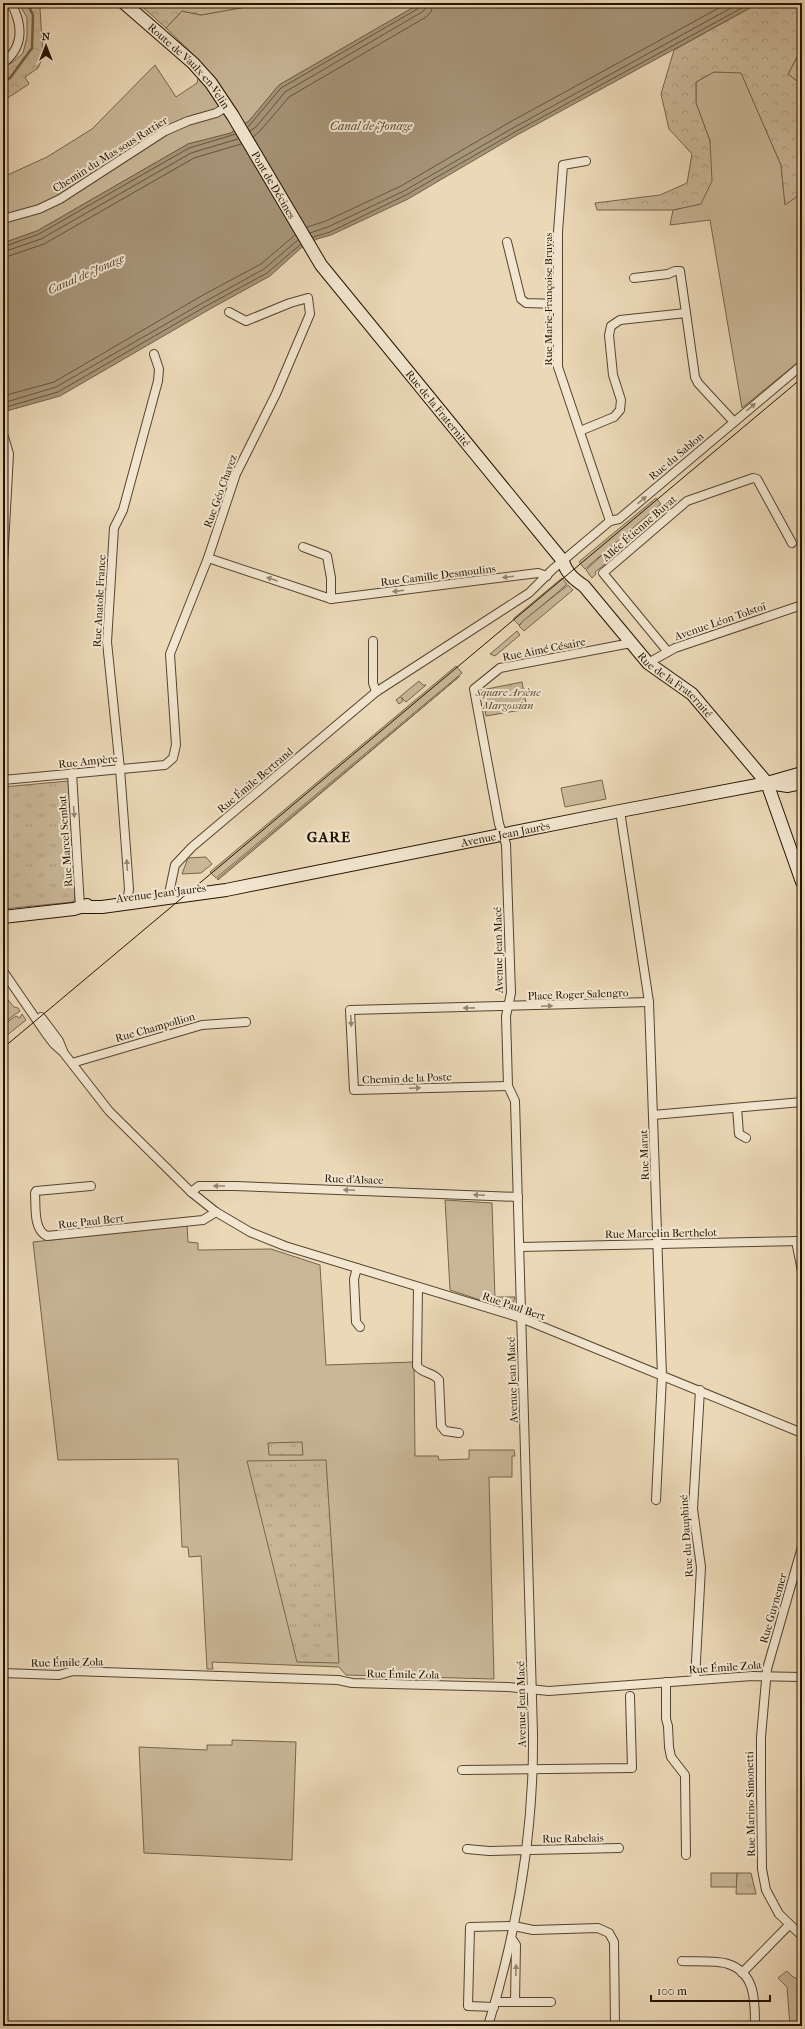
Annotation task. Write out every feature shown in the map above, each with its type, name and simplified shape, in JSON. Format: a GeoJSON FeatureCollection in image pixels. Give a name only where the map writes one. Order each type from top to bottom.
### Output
{"type":"FeatureCollection","features":[{"type":"Feature","properties":{"kind":"street"},"geometry":{"type":"LineString","coordinates":[[3,63],[13,54],[19,43],[20,30],[18,16],[11,3]]}},
{"type":"Feature","properties":{"kind":"street","name":"Route de Vaulx-en-Velin"},"geometry":{"type":"LineString","coordinates":[[124,3],[193,63],[211,83],[230,111]]}},
{"type":"Feature","properties":{"kind":"street","name":"Chemin du Mas sous Rattier"},"geometry":{"type":"LineString","coordinates":[[3,219],[39,209],[60,199],[165,131],[188,121],[230,111]]}},
{"type":"Feature","properties":{"kind":"street","name":"Pont de Décines"},"geometry":{"type":"LineString","coordinates":[[230,111],[314,255]]}},
{"type":"Feature","properties":{"kind":"street","name":"Rue Marie-Françoise Bruyas"},"geometry":{"type":"LineString","coordinates":[[586,160],[563,165],[558,232],[558,367],[610,521]]}},
{"type":"Feature","properties":{"kind":"street"},"geometry":{"type":"LineString","coordinates":[[507,242],[521,299],[526,303],[558,304]]}},
{"type":"Feature","properties":{"kind":"street","name":"Rue de la Fraternité"},"geometry":{"type":"LineString","coordinates":[[314,255],[358,312],[563,561],[568,571],[584,586],[648,663],[692,694],[767,783]]}},
{"type":"Feature","properties":{"kind":"street"},"geometry":{"type":"LineString","coordinates":[[634,278],[680,271],[695,377],[698,383],[734,422]]}},
{"type":"Feature","properties":{"kind":"street","name":"Rue Géo Chavez"},"geometry":{"type":"LineString","coordinates":[[173,758],[176,745],[170,654],[208,558],[236,474],[276,394],[310,314],[308,298],[290,303],[246,321],[229,312]]}},
{"type":"Feature","properties":{"kind":"street"},"geometry":{"type":"LineString","coordinates":[[580,431],[614,417],[620,410],[621,400],[613,375],[609,335],[611,326],[620,320],[686,313]]}},
{"type":"Feature","properties":{"kind":"street","name":"Rue Anatole France"},"geometry":{"type":"LineString","coordinates":[[128,900],[120,769],[107,642],[114,528],[123,510],[158,381],[159,369],[154,354]]}},
{"type":"Feature","properties":{"kind":"street","name":"Rue du Sablon"},"geometry":{"type":"LineString","coordinates":[[563,561],[610,521],[619,519],[802,365]]}},
{"type":"Feature","properties":{"kind":"street"},"geometry":{"type":"LineString","coordinates":[[3,564],[9,454],[4,437]]}},
{"type":"Feature","properties":{"kind":"street","name":"Allée Étienne Buyat"},"geometry":{"type":"LineString","coordinates":[[668,652],[603,573],[687,501],[753,478],[757,479],[792,543]]}},
{"type":"Feature","properties":{"kind":"street"},"geometry":{"type":"LineString","coordinates":[[303,547],[327,556],[331,578],[331,599]]}},
{"type":"Feature","properties":{"kind":"street","name":"Rue Camille Desmoulins"},"geometry":{"type":"LineString","coordinates":[[208,558],[331,599],[538,573],[547,576]]}},
{"type":"Feature","properties":{"kind":"street","name":"Rue Émile Bertrand"},"geometry":{"type":"LineString","coordinates":[[169,895],[175,865],[192,847],[376,692],[529,593],[563,561]]}},
{"type":"Feature","properties":{"kind":"street","name":"Avenue Léon Tolstoï"},"geometry":{"type":"LineString","coordinates":[[648,663],[675,648],[802,605]]}},
{"type":"Feature","properties":{"kind":"street"},"geometry":{"type":"LineString","coordinates":[[373,641],[373,683],[376,692]]}},
{"type":"Feature","properties":{"kind":"street","name":"Rue Aimé Césaire"},"geometry":{"type":"LineString","coordinates":[[504,835],[499,824],[474,689],[500,668],[630,643]]}},
{"type":"Feature","properties":{"kind":"street","name":"Rue Ampère"},"geometry":{"type":"LineString","coordinates":[[3,780],[165,764],[173,758]]}},
{"type":"Feature","properties":{"kind":"street","name":"Rue Marcel Sembat"},"geometry":{"type":"LineString","coordinates":[[72,773],[80,907]]}},
{"type":"Feature","properties":{"kind":"street","name":"Avenue Jean Jaurès"},"geometry":{"type":"LineString","coordinates":[[3,917],[243,886],[767,783],[802,773]]}},
{"type":"Feature","properties":{"kind":"street"},"geometry":{"type":"LineString","coordinates":[[767,783],[802,882]]}},
{"type":"Feature","properties":{"kind":"street","name":"Avenue Jean Jaurès"},"geometry":{"type":"LineString","coordinates":[[767,783],[788,786],[802,783]]}},
{"type":"Feature","properties":{"kind":"street","name":"Rue Marat"},"geometry":{"type":"LineString","coordinates":[[620,811],[649,1002],[662,1376],[656,1500]]}},
{"type":"Feature","properties":{"kind":"street","name":"Avenue Jean Macé"},"geometry":{"type":"LineString","coordinates":[[488,2026],[512,1939],[526,1849],[533,1769],[515,1101],[508,1086],[506,1016],[511,993],[506,844],[504,835]]}},
{"type":"Feature","properties":{"kind":"street","name":"Rue Paul Bert"},"geometry":{"type":"LineString","coordinates":[[3,971],[55,1036],[63,1052],[109,1111],[191,1192],[216,1212],[250,1232],[285,1246],[521,1318],[802,1433]]}},
{"type":"Feature","properties":{"kind":"street","name":"Place Roger Salengro"},"geometry":{"type":"LineString","coordinates":[[508,1007],[649,1002]]}},
{"type":"Feature","properties":{"kind":"street","name":"Chemin de la Poste"},"geometry":{"type":"LineString","coordinates":[[508,1007],[350,1010],[354,1090],[508,1086]]}},
{"type":"Feature","properties":{"kind":"street","name":"Rue Champollion"},"geometry":{"type":"LineString","coordinates":[[72,1063],[202,1025],[246,1022]]}},
{"type":"Feature","properties":{"kind":"street"},"geometry":{"type":"LineString","coordinates":[[653,1116],[802,1102]]}},
{"type":"Feature","properties":{"kind":"street"},"geometry":{"type":"LineString","coordinates":[[737,1108],[739,1134],[746,1138]]}},
{"type":"Feature","properties":{"kind":"street","name":"Rue Paul Bert"},"geometry":{"type":"LineString","coordinates":[[91,1186],[36,1191],[34,1193],[38,1224],[42,1234],[47,1236],[79,1234],[203,1220],[216,1212]]}},
{"type":"Feature","properties":{"kind":"street","name":"Rue d'Alsace"},"geometry":{"type":"LineString","coordinates":[[191,1192],[199,1186],[235,1186],[518,1197]]}},
{"type":"Feature","properties":{"kind":"street"},"geometry":{"type":"LineString","coordinates":[[799,1241],[802,1271]]}},
{"type":"Feature","properties":{"kind":"street","name":"Rue Marcelin Berthelot"},"geometry":{"type":"LineString","coordinates":[[520,1247],[799,1241]]}},
{"type":"Feature","properties":{"kind":"street"},"geometry":{"type":"LineString","coordinates":[[357,1268],[354,1279],[356,1322],[360,1327]]}},
{"type":"Feature","properties":{"kind":"street"},"geometry":{"type":"LineString","coordinates":[[418,1287],[417,1366],[421,1371],[432,1374],[439,1380],[441,1426],[445,1431],[459,1433]]}},
{"type":"Feature","properties":{"kind":"street","name":"Rue du Dauphiné"},"geometry":{"type":"LineString","coordinates":[[695,1680],[701,1567],[693,1509],[700,1390]]}},
{"type":"Feature","properties":{"kind":"street","name":"Rue Guynemer"},"geometry":{"type":"LineString","coordinates":[[766,1675],[802,1546]]}},
{"type":"Feature","properties":{"kind":"street","name":"Rue Émile Zola"},"geometry":{"type":"LineString","coordinates":[[3,1674],[59,1674],[73,1671],[338,1680],[352,1683],[508,1687],[549,1691],[766,1675],[802,1677]]}},
{"type":"Feature","properties":{"kind":"street","name":"Rue Marino Simonetti"},"geometry":{"type":"LineString","coordinates":[[766,1675],[761,1737],[762,1869],[766,1890],[772,1904],[789,1925],[802,1936]]}},
{"type":"Feature","properties":{"kind":"street"},"geometry":{"type":"LineString","coordinates":[[666,1682],[666,1719],[671,1757],[685,1775],[686,1855]]}},
{"type":"Feature","properties":{"kind":"street"},"geometry":{"type":"LineString","coordinates":[[462,1770],[632,1768],[630,1696]]}},
{"type":"Feature","properties":{"kind":"street","name":"Rue Rabelais"},"geometry":{"type":"LineString","coordinates":[[467,1849],[620,1848]]}},
{"type":"Feature","properties":{"kind":"street"},"geometry":{"type":"LineString","coordinates":[[742,1972],[789,1925]]}},
{"type":"Feature","properties":{"kind":"street"},"geometry":{"type":"LineString","coordinates":[[551,2002],[515,2002],[468,2006],[470,1928],[514,1926],[533,1930],[598,1928],[609,1933],[614,1942],[615,2026]]}},
{"type":"Feature","properties":{"kind":"street"},"geometry":{"type":"LineString","coordinates":[[512,1939],[516,1945],[515,2002]]}},
{"type":"Feature","properties":{"kind":"street"},"geometry":{"type":"LineString","coordinates":[[682,1961],[728,1964],[742,1972],[752,1986],[756,1998],[755,2026]]}},
{"type":"Feature","properties":{"kind":"green space"},"geometry":{"type":"Polygon","coordinates":[[[19,3],[38,3],[40,8],[43,57],[38,68],[25,77],[29,84],[3,101],[3,67],[13,62],[23,53],[27,37],[27,18],[19,3]]]}},
{"type":"Feature","properties":{"kind":"green space"},"geometry":{"type":"Polygon","coordinates":[[[138,3],[184,3],[203,8],[228,3],[268,3],[201,15],[182,11],[166,28],[138,3]]]}},
{"type":"Feature","properties":{"kind":"green space"},"geometry":{"type":"Polygon","coordinates":[[[268,3],[421,3],[279,85],[249,121],[231,133],[188,144],[37,231],[3,243],[3,177],[47,157],[92,129],[155,65],[176,97],[197,83],[202,63],[166,28],[182,11],[201,15],[268,3]]]}},
{"type":"Feature","properties":{"kind":"green space"},"geometry":{"type":"Polygon","coordinates":[[[759,3],[802,3],[802,54],[798,55],[788,74],[802,85],[802,193],[785,205],[781,165],[741,73],[714,72],[696,82],[696,103],[710,141],[712,181],[701,204],[673,210],[597,210],[595,203],[660,195],[687,183],[692,154],[669,129],[661,94],[674,50],[759,3]]]}},
{"type":"Feature","properties":{"kind":"green space"},"geometry":{"type":"Polygon","coordinates":[[[799,54],[802,54],[802,85],[788,74],[799,54]]]}},
{"type":"Feature","properties":{"kind":"green space"},"geometry":{"type":"Polygon","coordinates":[[[714,72],[741,72],[781,165],[785,204],[802,193],[802,359],[742,408],[710,220],[670,225],[673,210],[700,204],[710,141],[696,103],[696,82],[714,72]]]}},
{"type":"Feature","properties":{"kind":"green space"},"geometry":{"type":"Polygon","coordinates":[[[656,498],[661,504],[585,569],[579,562],[581,560],[656,498]]]}},
{"type":"Feature","properties":{"kind":"green space"},"geometry":{"type":"Polygon","coordinates":[[[613,545],[621,554],[617,554],[608,562],[609,564],[607,566],[605,564],[595,572],[596,574],[592,578],[586,570],[613,545]]]}},
{"type":"Feature","properties":{"kind":"green space"},"geometry":{"type":"Polygon","coordinates":[[[562,578],[567,584],[519,625],[513,619],[562,578]]]}},
{"type":"Feature","properties":{"kind":"green space"},"geometry":{"type":"Polygon","coordinates":[[[568,585],[573,590],[524,631],[519,626],[524,620],[568,585]]]}},
{"type":"Feature","properties":{"kind":"green space"},"geometry":{"type":"Polygon","coordinates":[[[517,631],[520,635],[495,656],[490,654],[517,631]]]}},
{"type":"Feature","properties":{"kind":"green space"},"geometry":{"type":"Polygon","coordinates":[[[456,666],[462,673],[216,878],[210,872],[456,666]]]}},
{"type":"Feature","properties":{"kind":"green space"},"geometry":{"type":"Polygon","coordinates":[[[460,676],[218,880],[217,879],[460,676]]]}},
{"type":"Feature","properties":{"kind":"green space"},"geometry":{"type":"Polygon","coordinates":[[[419,681],[423,685],[426,685],[406,702],[401,697],[403,701],[399,704],[396,700],[419,681]]]}},
{"type":"Feature","properties":{"kind":"green space","name":"Square Arsène Margossian"},"geometry":{"type":"Polygon","coordinates":[[[522,682],[527,709],[486,716],[482,690],[522,682]]]}},
{"type":"Feature","properties":{"kind":"green space"},"geometry":{"type":"Polygon","coordinates":[[[602,780],[606,799],[565,807],[561,788],[602,780]]]}},
{"type":"Feature","properties":{"kind":"green space"},"geometry":{"type":"Polygon","coordinates":[[[68,781],[71,807],[66,807],[66,812],[71,811],[75,899],[73,902],[3,909],[3,787],[68,781]]]}},
{"type":"Feature","properties":{"kind":"green space"},"geometry":{"type":"Polygon","coordinates":[[[206,857],[212,864],[201,873],[182,874],[188,858],[206,857]]]}},
{"type":"Feature","properties":{"kind":"green space"},"geometry":{"type":"Polygon","coordinates":[[[3,994],[14,1007],[18,1008],[20,1011],[3,1023],[3,994]]]}},
{"type":"Feature","properties":{"kind":"green space"},"geometry":{"type":"Polygon","coordinates":[[[22,1014],[26,1020],[6,1036],[3,1030],[7,1022],[16,1016],[20,1018],[22,1014]]]}},
{"type":"Feature","properties":{"kind":"green space"},"geometry":{"type":"Polygon","coordinates":[[[445,1200],[492,1203],[495,1297],[515,1297],[513,1304],[504,1308],[450,1290],[445,1200]]]}},
{"type":"Feature","properties":{"kind":"green space"},"geometry":{"type":"Polygon","coordinates":[[[187,1225],[188,1242],[198,1243],[198,1250],[271,1249],[320,1265],[326,1365],[414,1362],[415,1456],[438,1456],[439,1460],[469,1459],[469,1450],[514,1450],[515,1456],[512,1456],[512,1477],[489,1477],[494,1679],[346,1675],[339,1667],[212,1662],[213,1669],[207,1669],[201,1556],[189,1557],[188,1547],[182,1547],[178,1459],[58,1460],[33,1242],[187,1225]]]}},
{"type":"Feature","properties":{"kind":"green space"},"geometry":{"type":"Polygon","coordinates":[[[302,1442],[303,1455],[269,1455],[268,1443],[302,1442]]]}},
{"type":"Feature","properties":{"kind":"green space"},"geometry":{"type":"Polygon","coordinates":[[[326,1460],[339,1663],[297,1662],[247,1461],[326,1460]]]}},
{"type":"Feature","properties":{"kind":"green space"},"geometry":{"type":"Polygon","coordinates":[[[232,1740],[296,1742],[292,1860],[144,1853],[139,1747],[207,1750],[207,1745],[232,1745],[232,1740]]]}},
{"type":"Feature","properties":{"kind":"green space"},"geometry":{"type":"Polygon","coordinates":[[[711,1873],[737,1873],[737,1887],[711,1887],[711,1873]]]}},
{"type":"Feature","properties":{"kind":"green space"},"geometry":{"type":"Polygon","coordinates":[[[737,1873],[751,1873],[756,1894],[736,1894],[737,1873]]]}},
{"type":"Feature","properties":{"kind":"green space"},"geometry":{"type":"Polygon","coordinates":[[[787,1971],[793,1977],[802,1980],[802,2022],[795,2026],[790,2026],[787,1987],[778,1978],[787,1971]]]}},
{"type":"Feature","properties":{"kind":"water","name":"Canal de Jonage"},"geometry":{"type":"Polygon","coordinates":[[[421,3],[759,3],[517,135],[408,199],[331,235],[317,239],[301,248],[270,276],[60,396],[3,412],[3,243],[37,231],[188,144],[231,133],[249,121],[279,85],[421,3]]]}},
{"type":"Feature","properties":{"kind":"waterway"},"geometry":{"type":"LineString","coordinates":[[3,81],[10,78],[32,48],[33,15],[27,3]]}},
{"type":"Feature","properties":{"kind":"tram line"},"geometry":{"type":"LineString","coordinates":[[3,1048],[802,378]]}},
{"type":"Feature","properties":{"kind":"district","name":"GARE"},"geometry":{"type":"Point","coordinates":[329,837]}}]}
